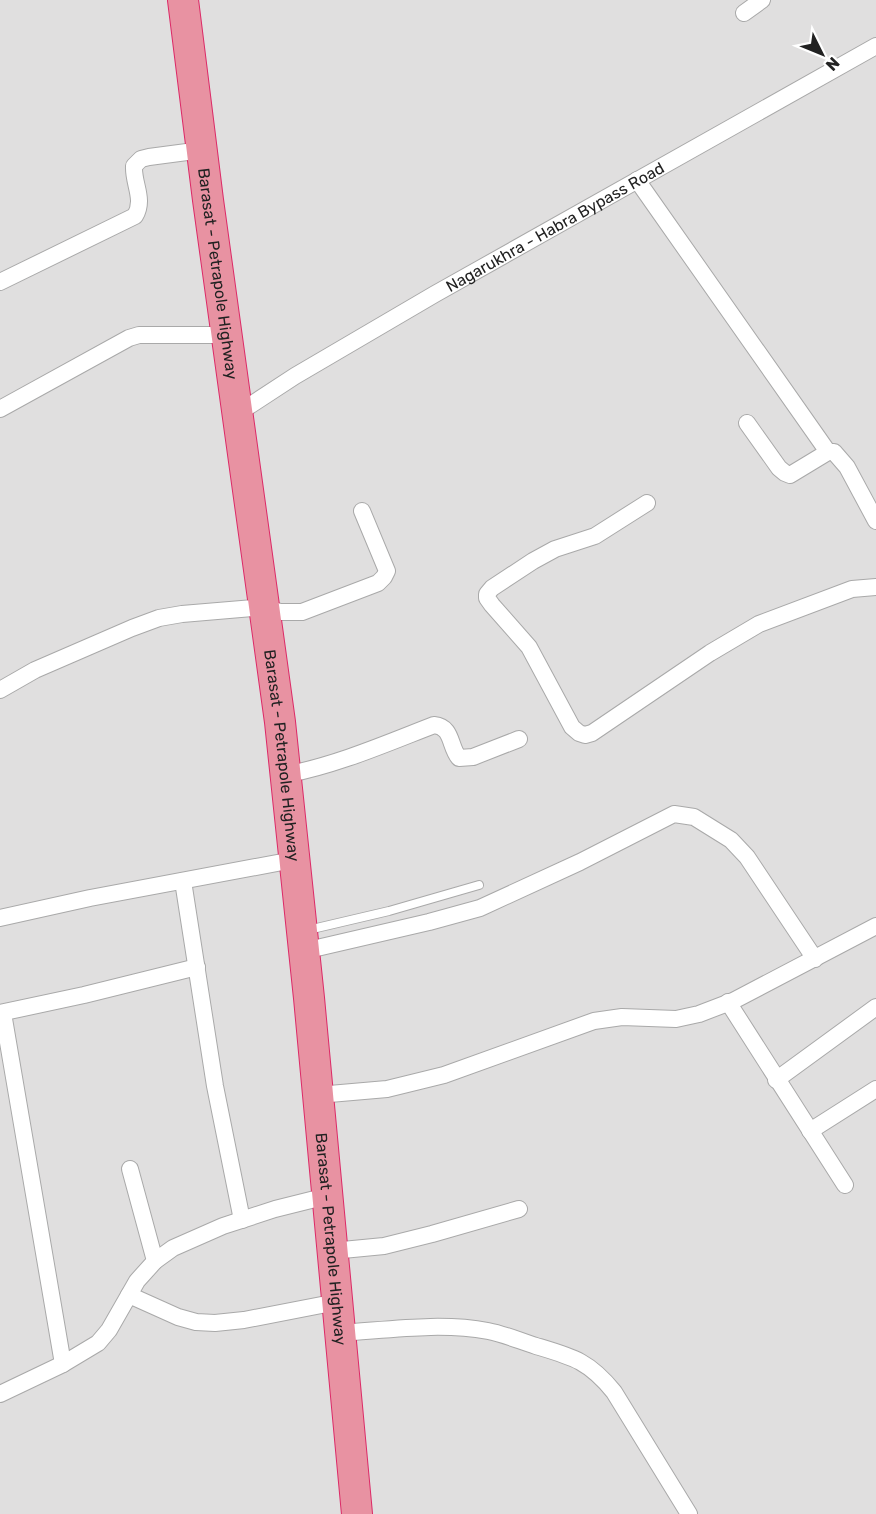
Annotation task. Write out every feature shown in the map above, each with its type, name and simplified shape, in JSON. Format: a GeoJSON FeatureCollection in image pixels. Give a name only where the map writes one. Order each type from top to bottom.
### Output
{"type":"FeatureCollection","features":[{"type":"Feature","properties":{"kind":"highway","name":"Barasat - Petrapole Highway"},"geometry":{"type":"LineString","coordinates":[[183,0],[237,414],[265,608],[285,776],[303,941],[357,1514]]}},
{"type":"Feature","properties":{"kind":"street"},"geometry":{"type":"LineString","coordinates":[[744,13],[762,0]]}},
{"type":"Feature","properties":{"kind":"street","name":"Nagarukhra - Habra Bypass Road"},"geometry":{"type":"LineString","coordinates":[[237,414],[305,370],[876,46]]}},
{"type":"Feature","properties":{"kind":"street"},"geometry":{"type":"LineString","coordinates":[[0,282],[135,216],[140,208],[140,198],[134,166],[141,159],[202,150]]}},
{"type":"Feature","properties":{"kind":"street"},"geometry":{"type":"LineString","coordinates":[[637,180],[828,452]]}},
{"type":"Feature","properties":{"kind":"street"},"geometry":{"type":"LineString","coordinates":[[0,409],[129,338],[139,335],[227,335]]}},
{"type":"Feature","properties":{"kind":"street"},"geometry":{"type":"LineString","coordinates":[[747,423],[785,473],[790,475],[828,452],[834,452],[847,467],[876,520]]}},
{"type":"Feature","properties":{"kind":"street"},"geometry":{"type":"LineString","coordinates":[[646,503],[595,536],[555,549],[533,561],[487,594],[492,605],[529,646],[566,717],[579,734],[592,733],[710,653],[759,624],[852,589],[876,586]]}},
{"type":"Feature","properties":{"kind":"street"},"geometry":{"type":"LineString","coordinates":[[0,690],[35,670],[159,618],[182,614],[265,608],[280,612],[302,612],[378,583],[387,571],[385,561],[362,511]]}},
{"type":"Feature","properties":{"kind":"street"},"geometry":{"type":"LineString","coordinates":[[285,776],[309,771],[347,758],[434,725],[442,726],[447,731],[455,754],[459,758],[473,756],[519,739]]}},
{"type":"Feature","properties":{"kind":"street"},"geometry":{"type":"LineString","coordinates":[[303,941],[429,922],[480,908],[580,862],[674,814],[694,817],[731,840],[747,857],[815,958]]}},
{"type":"Feature","properties":{"kind":"street"},"geometry":{"type":"LineString","coordinates":[[0,918],[90,898],[293,860]]}},
{"type":"Feature","properties":{"kind":"street"},"geometry":{"type":"LineString","coordinates":[[183,881],[215,1086],[242,1220]]}},
{"type":"Feature","properties":{"kind":"street"},"geometry":{"type":"LineString","coordinates":[[318,1095],[387,1089],[444,1075],[594,1021],[622,1017],[676,1019],[699,1014],[728,1002],[876,926]]}},
{"type":"Feature","properties":{"kind":"street"},"geometry":{"type":"LineString","coordinates":[[63,1364],[2,1013],[197,967]]}},
{"type":"Feature","properties":{"kind":"street"},"geometry":{"type":"LineString","coordinates":[[728,1002],[844,1185]]}},
{"type":"Feature","properties":{"kind":"street"},"geometry":{"type":"LineString","coordinates":[[776,1080],[876,1007]]}},
{"type":"Feature","properties":{"kind":"street"},"geometry":{"type":"LineString","coordinates":[[810,1131],[876,1089]]}},
{"type":"Feature","properties":{"kind":"street"},"geometry":{"type":"LineString","coordinates":[[130,1169],[155,1261]]}},
{"type":"Feature","properties":{"kind":"street"},"geometry":{"type":"LineString","coordinates":[[0,1394],[63,1364],[98,1343],[109,1330],[137,1281],[155,1261],[172,1248],[242,1220],[327,1196]]}},
{"type":"Feature","properties":{"kind":"street"},"geometry":{"type":"LineString","coordinates":[[332,1251],[384,1246],[519,1209]]}},
{"type":"Feature","properties":{"kind":"street"},"geometry":{"type":"LineString","coordinates":[[129,1295],[178,1317],[215,1323],[244,1320],[337,1302]]}},
{"type":"Feature","properties":{"kind":"street"},"geometry":{"type":"LineString","coordinates":[[340,1333],[455,1327],[488,1331],[561,1353],[583,1363],[600,1375],[614,1392],[689,1514]]}},
{"type":"Feature","properties":{"kind":"lane"},"geometry":{"type":"LineString","coordinates":[[303,941],[389,911],[479,885]]}},
{"type":"Feature","properties":{"kind":"shaded area"},"geometry":{"type":"Polygon","coordinates":[[[0,0],[876,0],[876,1514],[0,1514],[0,0]]]}}]}
